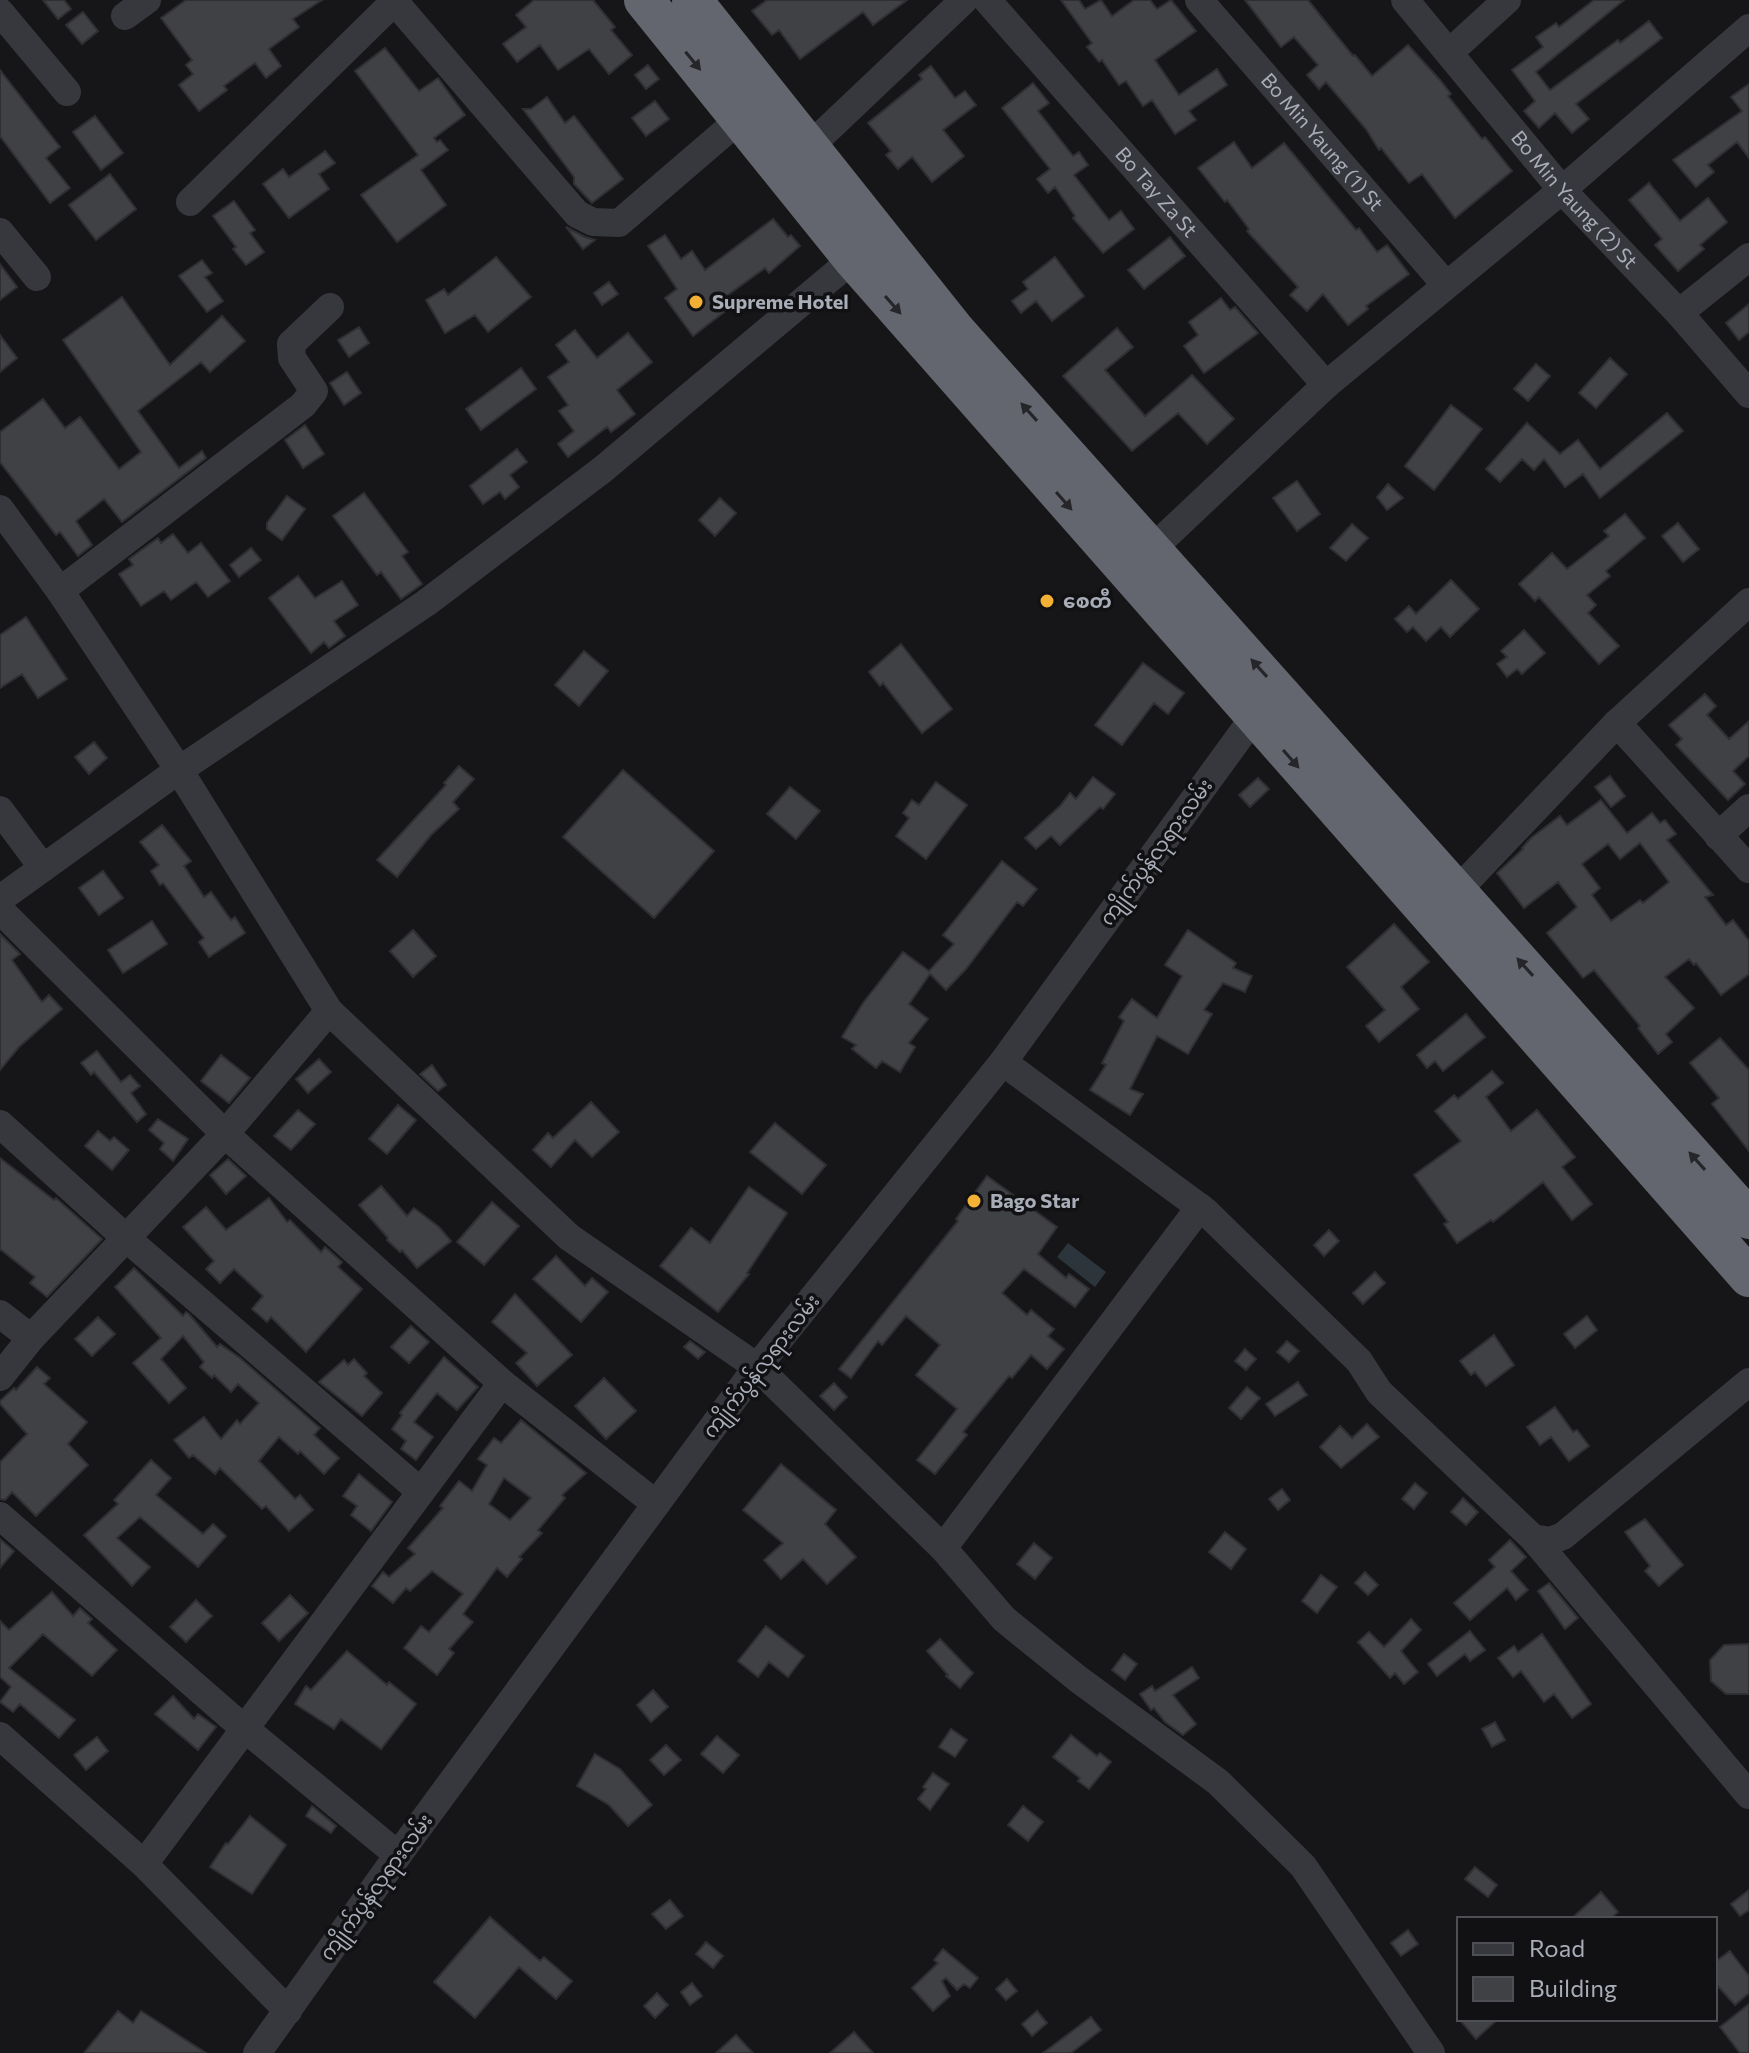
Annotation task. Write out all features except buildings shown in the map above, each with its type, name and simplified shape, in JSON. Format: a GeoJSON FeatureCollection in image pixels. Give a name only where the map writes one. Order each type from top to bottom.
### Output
{"type":"FeatureCollection","features":[{"type":"Feature","properties":{"kind":"highway"},"geometry":{"type":"LineString","coordinates":[[644,0],[853,259],[1272,709],[1457,891],[1749,1219]]}},
{"type":"Feature","properties":{"kind":"highway"},"geometry":{"type":"LineString","coordinates":[[692,0],[954,329],[1152,549],[1272,709],[1749,1277]]}},
{"type":"Feature","properties":{"kind":"street"},"geometry":{"type":"LineString","coordinates":[[809,147],[964,0]]}},
{"type":"Feature","properties":{"kind":"street","name":"Bo Tay Za St"},"geometry":{"type":"LineString","coordinates":[[987,0],[1326,385]]}},
{"type":"Feature","properties":{"kind":"street","name":"Bo Min Yaung (1) St"},"geometry":{"type":"LineString","coordinates":[[1199,0],[1446,285]]}},
{"type":"Feature","properties":{"kind":"street","name":"Bo Min Yaung (2) St"},"geometry":{"type":"LineString","coordinates":[[1405,0],[1562,190],[1679,313],[1749,394]]}},
{"type":"Feature","properties":{"kind":"street"},"geometry":{"type":"LineString","coordinates":[[1450,52],[1507,0]]}},
{"type":"Feature","properties":{"kind":"street"},"geometry":{"type":"LineString","coordinates":[[190,202],[395,1],[577,214],[593,222],[619,223],[740,119]]}},
{"type":"Feature","properties":{"kind":"street"},"geometry":{"type":"LineString","coordinates":[[0,12],[67,92]]}},
{"type":"Feature","properties":{"kind":"street"},"geometry":{"type":"LineString","coordinates":[[1152,549],[1326,385],[1562,190],[1749,28]]}},
{"type":"Feature","properties":{"kind":"street"},"geometry":{"type":"LineString","coordinates":[[0,232],[37,277]]}},
{"type":"Feature","properties":{"kind":"street"},"geometry":{"type":"LineString","coordinates":[[1679,313],[1749,257]]}},
{"type":"Feature","properties":{"kind":"street"},"geometry":{"type":"LineString","coordinates":[[0,899],[179,770],[426,603],[602,470],[853,259]]}},
{"type":"Feature","properties":{"kind":"street"},"geometry":{"type":"LineString","coordinates":[[60,591],[303,405],[314,391],[292,358],[291,344],[330,307]]}},
{"type":"Feature","properties":{"kind":"street"},"geometry":{"type":"LineString","coordinates":[[0,509],[60,591],[179,770],[329,1011],[569,1237],[757,1367],[943,1548],[1004,1619],[1078,1679],[1218,1782],[1303,1866],[1431,2053]]}},
{"type":"Feature","properties":{"kind":"street"},"geometry":{"type":"LineString","coordinates":[[1457,891],[1617,723],[1749,602]]}},
{"type":"Feature","properties":{"kind":"street","name":"ကျိုက်ပွန်လုရားလမ်း"},"geometry":{"type":"LineString","coordinates":[[257,2053],[398,1855],[757,1367],[1003,1062],[1272,709]]}},
{"type":"Feature","properties":{"kind":"street"},"geometry":{"type":"LineString","coordinates":[[1617,723],[1749,869]]}},
{"type":"Feature","properties":{"kind":"street"},"geometry":{"type":"LineString","coordinates":[[1718,836],[1749,808]]}},
{"type":"Feature","properties":{"kind":"street"},"geometry":{"type":"LineString","coordinates":[[0,810],[43,868]]}},
{"type":"Feature","properties":{"kind":"street"},"geometry":{"type":"LineString","coordinates":[[0,910],[225,1134],[502,1383],[656,1504]]}},
{"type":"Feature","properties":{"kind":"street"},"geometry":{"type":"LineString","coordinates":[[0,1377],[31,1338],[225,1134],[329,1011]]}},
{"type":"Feature","properties":{"kind":"street"},"geometry":{"type":"LineString","coordinates":[[1003,1062],[1200,1207],[1359,1361],[1379,1392],[1533,1538],[1749,1795]]}},
{"type":"Feature","properties":{"kind":"street"},"geometry":{"type":"LineString","coordinates":[[0,1124],[126,1238],[420,1491]]}},
{"type":"Feature","properties":{"kind":"street"},"geometry":{"type":"LineString","coordinates":[[943,1548],[1200,1207]]}},
{"type":"Feature","properties":{"kind":"street"},"geometry":{"type":"LineString","coordinates":[[0,1314],[31,1338]]}},
{"type":"Feature","properties":{"kind":"street"},"geometry":{"type":"LineString","coordinates":[[1533,1538],[1550,1541],[1563,1536],[1749,1382]]}},
{"type":"Feature","properties":{"kind":"street"},"geometry":{"type":"LineString","coordinates":[[144,1864],[502,1383]]}},
{"type":"Feature","properties":{"kind":"street"},"geometry":{"type":"LineString","coordinates":[[0,1516],[244,1728],[398,1855]]}},
{"type":"Feature","properties":{"kind":"street"},"geometry":{"type":"LineString","coordinates":[[0,1736],[144,1864],[288,2011]]}},
{"type":"Feature","properties":{"kind":"shaded area"},"geometry":{"type":"Polygon","coordinates":[[[1068,1243],[1106,1272],[1095,1287],[1057,1257],[1068,1243]]]}},
{"type":"Feature","properties":{"kind":"place","name":"Supreme Hotel"},"geometry":{"type":"Point","coordinates":[696,302]}},
{"type":"Feature","properties":{"kind":"place","name":"စေတီ"},"geometry":{"type":"Point","coordinates":[1047,601]}},
{"type":"Feature","properties":{"kind":"place","name":"Bago Star"},"geometry":{"type":"Point","coordinates":[974,1201]}}]}
